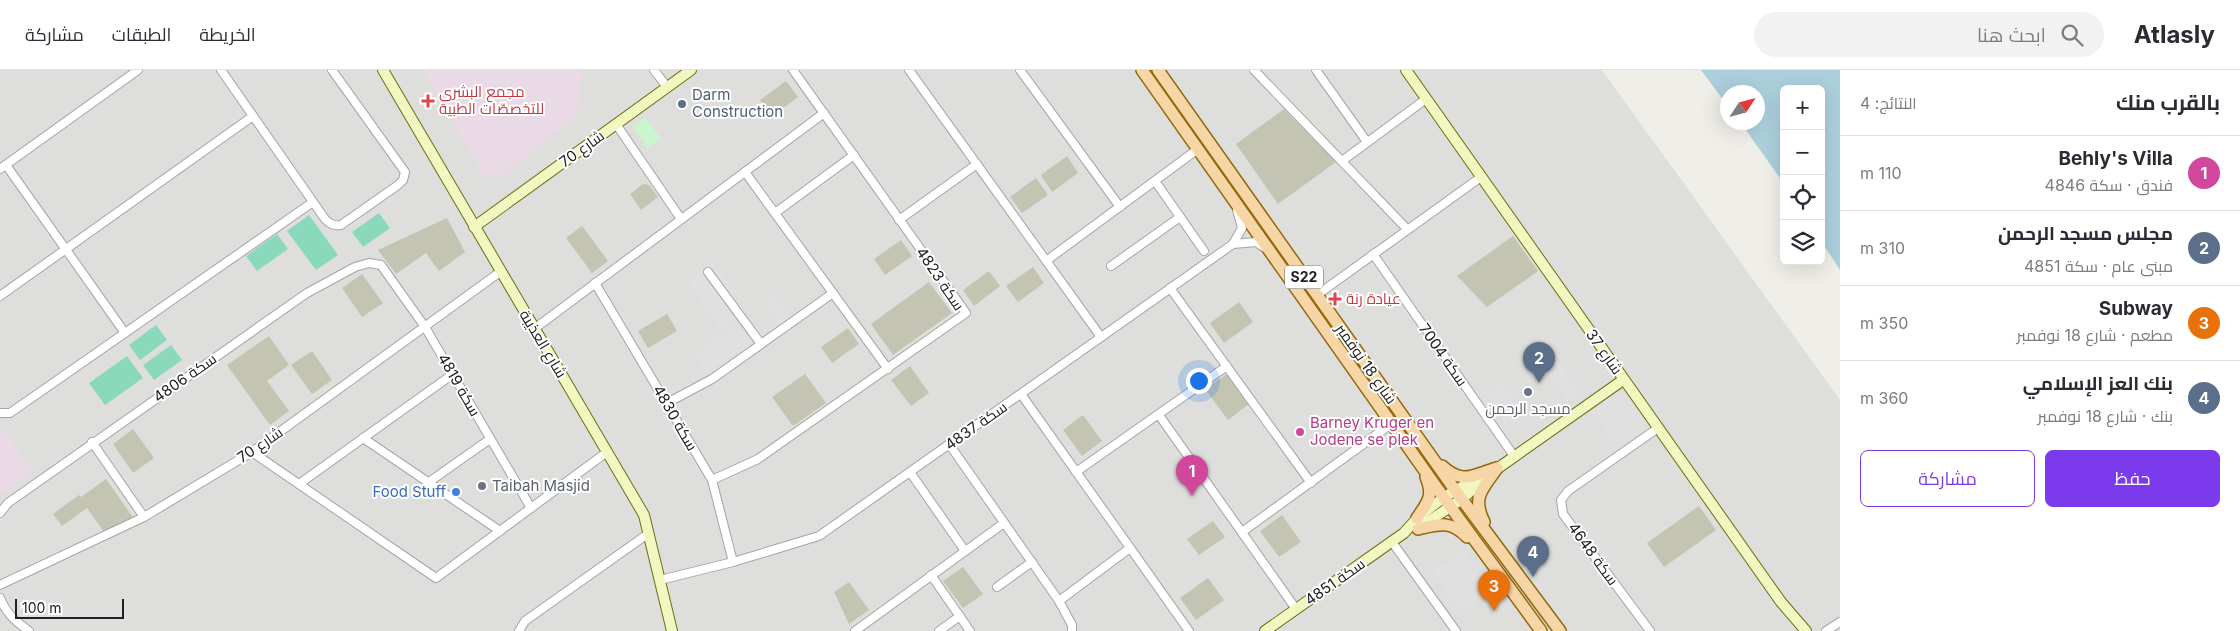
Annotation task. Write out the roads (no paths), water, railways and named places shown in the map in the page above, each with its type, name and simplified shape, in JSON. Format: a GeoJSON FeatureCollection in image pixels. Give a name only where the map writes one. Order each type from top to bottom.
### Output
{"type":"FeatureCollection","features":[{"type":"Feature","properties":{"kind":"main road","name":"شارع 18 نوفمبر"},"geometry":{"type":"LineString","coordinates":[[1142,70],[1391,424],[1541,631]]}},
{"type":"Feature","properties":{"kind":"main road","name":"شارع 18 نوفمبر"},"geometry":{"type":"LineString","coordinates":[[1158,70],[1432,458],[1560,631]]}},
{"type":"Feature","properties":{"kind":"main road"},"geometry":{"type":"LineString","coordinates":[[1411,452],[1426,478],[1430,493],[1430,499],[1418,523],[1448,523],[1461,531],[1488,559]]}},
{"type":"Feature","properties":{"kind":"main road"},"geometry":{"type":"LineString","coordinates":[[1432,458],[1447,471],[1470,478],[1494,470]]}},
{"type":"Feature","properties":{"kind":"main road"},"geometry":{"type":"LineString","coordinates":[[1494,470],[1480,491],[1478,501],[1480,513],[1497,548]]}},
{"type":"Feature","properties":{"kind":"street"},"geometry":{"type":"LineString","coordinates":[[125,333],[66,249],[3,167],[138,70]]}},
{"type":"Feature","properties":{"kind":"street"},"geometry":{"type":"LineString","coordinates":[[221,70],[312,202],[330,225],[341,225],[398,184],[404,177],[403,167],[332,70]]}},
{"type":"Feature","properties":{"kind":"street","name":"شارع العذيبة"},"geometry":{"type":"LineString","coordinates":[[383,70],[644,515],[672,631]]}},
{"type":"Feature","properties":{"kind":"street"},"geometry":{"type":"LineString","coordinates":[[654,70],[667,87]]}},
{"type":"Feature","properties":{"kind":"street","name":"شارع 70"},"geometry":{"type":"LineString","coordinates":[[474,227],[691,70]]}},
{"type":"Feature","properties":{"kind":"street"},"geometry":{"type":"LineString","coordinates":[[909,70],[1100,337]]}},
{"type":"Feature","properties":{"kind":"street"},"geometry":{"type":"LineString","coordinates":[[1020,70],[1120,208]]}},
{"type":"Feature","properties":{"kind":"street"},"geometry":{"type":"LineString","coordinates":[[1254,70],[1406,229]]}},
{"type":"Feature","properties":{"kind":"street"},"geometry":{"type":"LineString","coordinates":[[1316,70],[1367,142]]}},
{"type":"Feature","properties":{"kind":"street","name":"شارع 37"},"geometry":{"type":"LineString","coordinates":[[1406,70],[1781,602],[1806,631]]}},
{"type":"Feature","properties":{"kind":"street","name":"سكة 4823"},"geometry":{"type":"LineString","coordinates":[[712,480],[758,459],[966,313],[795,71]]}},
{"type":"Feature","properties":{"kind":"street"},"geometry":{"type":"LineString","coordinates":[[1342,161],[1426,99]]}},
{"type":"Feature","properties":{"kind":"street"},"geometry":{"type":"LineString","coordinates":[[534,329],[824,113]]}},
{"type":"Feature","properties":{"kind":"street"},"geometry":{"type":"LineString","coordinates":[[0,296],[253,116]]}},
{"type":"Feature","properties":{"kind":"street"},"geometry":{"type":"LineString","coordinates":[[616,124],[681,220]]}},
{"type":"Feature","properties":{"kind":"street"},"geometry":{"type":"LineString","coordinates":[[1046,261],[1198,149]]}},
{"type":"Feature","properties":{"kind":"street"},"geometry":{"type":"LineString","coordinates":[[775,213],[854,155]]}},
{"type":"Feature","properties":{"kind":"street"},"geometry":{"type":"LineString","coordinates":[[899,220],[977,164]]}},
{"type":"Feature","properties":{"kind":"street"},"geometry":{"type":"LineString","coordinates":[[745,172],[888,369]]}},
{"type":"Feature","properties":{"kind":"street"},"geometry":{"type":"LineString","coordinates":[[1317,295],[1406,229],[1481,177]]}},
{"type":"Feature","properties":{"kind":"street"},"geometry":{"type":"LineString","coordinates":[[1155,181],[1204,251]]}},
{"type":"Feature","properties":{"kind":"street"},"geometry":{"type":"LineString","coordinates":[[1232,198],[1242,228],[1233,244]]}},
{"type":"Feature","properties":{"kind":"street"},"geometry":{"type":"LineString","coordinates":[[0,413],[10,413],[312,202]]}},
{"type":"Feature","properties":{"kind":"street"},"geometry":{"type":"LineString","coordinates":[[1111,266],[1180,217]]}},
{"type":"Feature","properties":{"kind":"street"},"geometry":{"type":"LineString","coordinates":[[1233,244],[1256,242],[1271,252]]}},
{"type":"Feature","properties":{"kind":"street","name":"سكة 4837"},"geometry":{"type":"LineString","coordinates":[[660,580],[733,562],[819,536],[1233,244]]}},
{"type":"Feature","properties":{"kind":"street","name":"سكة 7004"},"geometry":{"type":"LineString","coordinates":[[1373,254],[1514,456]]}},
{"type":"Feature","properties":{"kind":"street","name":"سكة 4806"},"geometry":{"type":"LineString","coordinates":[[0,513],[8,503],[92,442],[307,293],[356,267],[369,264],[382,265]]}},
{"type":"Feature","properties":{"kind":"street","name":"سكة 4819"},"geometry":{"type":"LineString","coordinates":[[382,265],[425,327],[531,508]]}},
{"type":"Feature","properties":{"kind":"street","name":"شارع 70"},"geometry":{"type":"LineString","coordinates":[[0,585],[144,517],[252,452],[500,272]]}},
{"type":"Feature","properties":{"kind":"street"},"geometry":{"type":"LineString","coordinates":[[708,272],[761,344]]}},
{"type":"Feature","properties":{"kind":"street","name":"سكة 4830"},"geometry":{"type":"LineString","coordinates":[[595,283],[712,480],[733,562]]}},
{"type":"Feature","properties":{"kind":"street"},"geometry":{"type":"LineString","coordinates":[[1170,288],[1311,483]]}},
{"type":"Feature","properties":{"kind":"street"},"geometry":{"type":"LineString","coordinates":[[667,403],[712,379],[833,293]]}},
{"type":"Feature","properties":{"kind":"street"},"geometry":{"type":"LineString","coordinates":[[1076,472],[1227,366]]}},
{"type":"Feature","properties":{"kind":"street"},"geometry":{"type":"LineString","coordinates":[[299,484],[453,374]]}},
{"type":"Feature","properties":{"kind":"street","name":"سكة 4851"},"geometry":{"type":"LineString","coordinates":[[1265,631],[1623,380]]}},
{"type":"Feature","properties":{"kind":"street"},"geometry":{"type":"LineString","coordinates":[[1021,394],[1189,631]]}},
{"type":"Feature","properties":{"kind":"street"},"geometry":{"type":"LineString","coordinates":[[1159,415],[1296,609]]}},
{"type":"Feature","properties":{"kind":"street"},"geometry":{"type":"LineString","coordinates":[[1242,532],[1391,424]]}},
{"type":"Feature","properties":{"kind":"street","name":"سكة 4648"},"geometry":{"type":"LineString","coordinates":[[1650,631],[1564,514],[1561,500],[1568,491],[1658,428]]}},
{"type":"Feature","properties":{"kind":"street"},"geometry":{"type":"LineString","coordinates":[[363,438],[500,531]]}},
{"type":"Feature","properties":{"kind":"street"},"geometry":{"type":"LineString","coordinates":[[429,482],[490,439]]}},
{"type":"Feature","properties":{"kind":"street"},"geometry":{"type":"LineString","coordinates":[[92,442],[144,517]]}},
{"type":"Feature","properties":{"kind":"street"},"geometry":{"type":"LineString","coordinates":[[949,444],[1059,601],[1072,625],[1072,631]]}},
{"type":"Feature","properties":{"kind":"street"},"geometry":{"type":"LineString","coordinates":[[252,452],[436,578],[607,452]]}},
{"type":"Feature","properties":{"kind":"street"},"geometry":{"type":"LineString","coordinates":[[910,472],[965,551]]}},
{"type":"Feature","properties":{"kind":"street"},"geometry":{"type":"LineString","coordinates":[[855,631],[1004,523]]}},
{"type":"Feature","properties":{"kind":"street"},"geometry":{"type":"LineString","coordinates":[[519,631],[524,621],[649,533]]}},
{"type":"Feature","properties":{"kind":"street"},"geometry":{"type":"LineString","coordinates":[[1392,542],[1454,630]]}},
{"type":"Feature","properties":{"kind":"street"},"geometry":{"type":"LineString","coordinates":[[1059,601],[1130,548]]}},
{"type":"Feature","properties":{"kind":"street"},"geometry":{"type":"LineString","coordinates":[[997,588],[1032,562]]}},
{"type":"Feature","properties":{"kind":"street"},"geometry":{"type":"LineString","coordinates":[[931,575],[970,631]]}},
{"type":"Feature","properties":{"kind":"street"},"geometry":{"type":"LineString","coordinates":[[0,598],[4,609],[21,626],[29,631]]}},
{"type":"Feature","properties":{"kind":"street"},"geometry":{"type":"LineString","coordinates":[[939,631],[960,616]]}},
{"type":"Feature","properties":{"kind":"street"},"geometry":{"type":"LineString","coordinates":[[1826,631],[1840,622]]}},
{"type":"Feature","properties":{"kind":"street"},"geometry":{"type":"LineString","coordinates":[[14,631],[21,626]]}},
{"type":"Feature","properties":{"kind":"water"},"geometry":{"type":"Polygon","coordinates":[[[1701,70],[1840,70],[1840,270],[1825,247],[1825,85],[1780,85],[1780,178],[1746,130],[1765,130],[1765,85],[1720,85],[1720,96],[1701,70]]]}},
{"type":"Feature","properties":{"kind":"place","name":"مجمع البشرى للتخصصّات الطبية"},"geometry":{"type":"Point","coordinates":[428,101]}},
{"type":"Feature","properties":{"kind":"place","name":"Darm Construction"},"geometry":{"type":"Point","coordinates":[682,104]}},
{"type":"Feature","properties":{"kind":"place","name":"عيادة رنة"},"geometry":{"type":"Point","coordinates":[1335,299]}},
{"type":"Feature","properties":{"kind":"place","name":"مجلس مسجد الرحمن"},"geometry":{"type":"Point","coordinates":[1539,383]}},
{"type":"Feature","properties":{"kind":"place","name":"مسجد الرحمن"},"geometry":{"type":"Point","coordinates":[1528,392]}},
{"type":"Feature","properties":{"kind":"place","name":"Barney Kruger en Jodene se plek"},"geometry":{"type":"Point","coordinates":[1300,432]}},
{"type":"Feature","properties":{"kind":"place","name":"Taibah Masjid"},"geometry":{"type":"Point","coordinates":[482,486]}},
{"type":"Feature","properties":{"kind":"place","name":"Food Stuff"},"geometry":{"type":"Point","coordinates":[456,492]}},
{"type":"Feature","properties":{"kind":"place","name":"Behly's Villa"},"geometry":{"type":"Point","coordinates":[1192,496]}},
{"type":"Feature","properties":{"kind":"place","name":"بنك العز الإسلامي"},"geometry":{"type":"Point","coordinates":[1533,577]}},
{"type":"Feature","properties":{"kind":"place","name":"Subway"},"geometry":{"type":"Point","coordinates":[1494,611]}}]}
